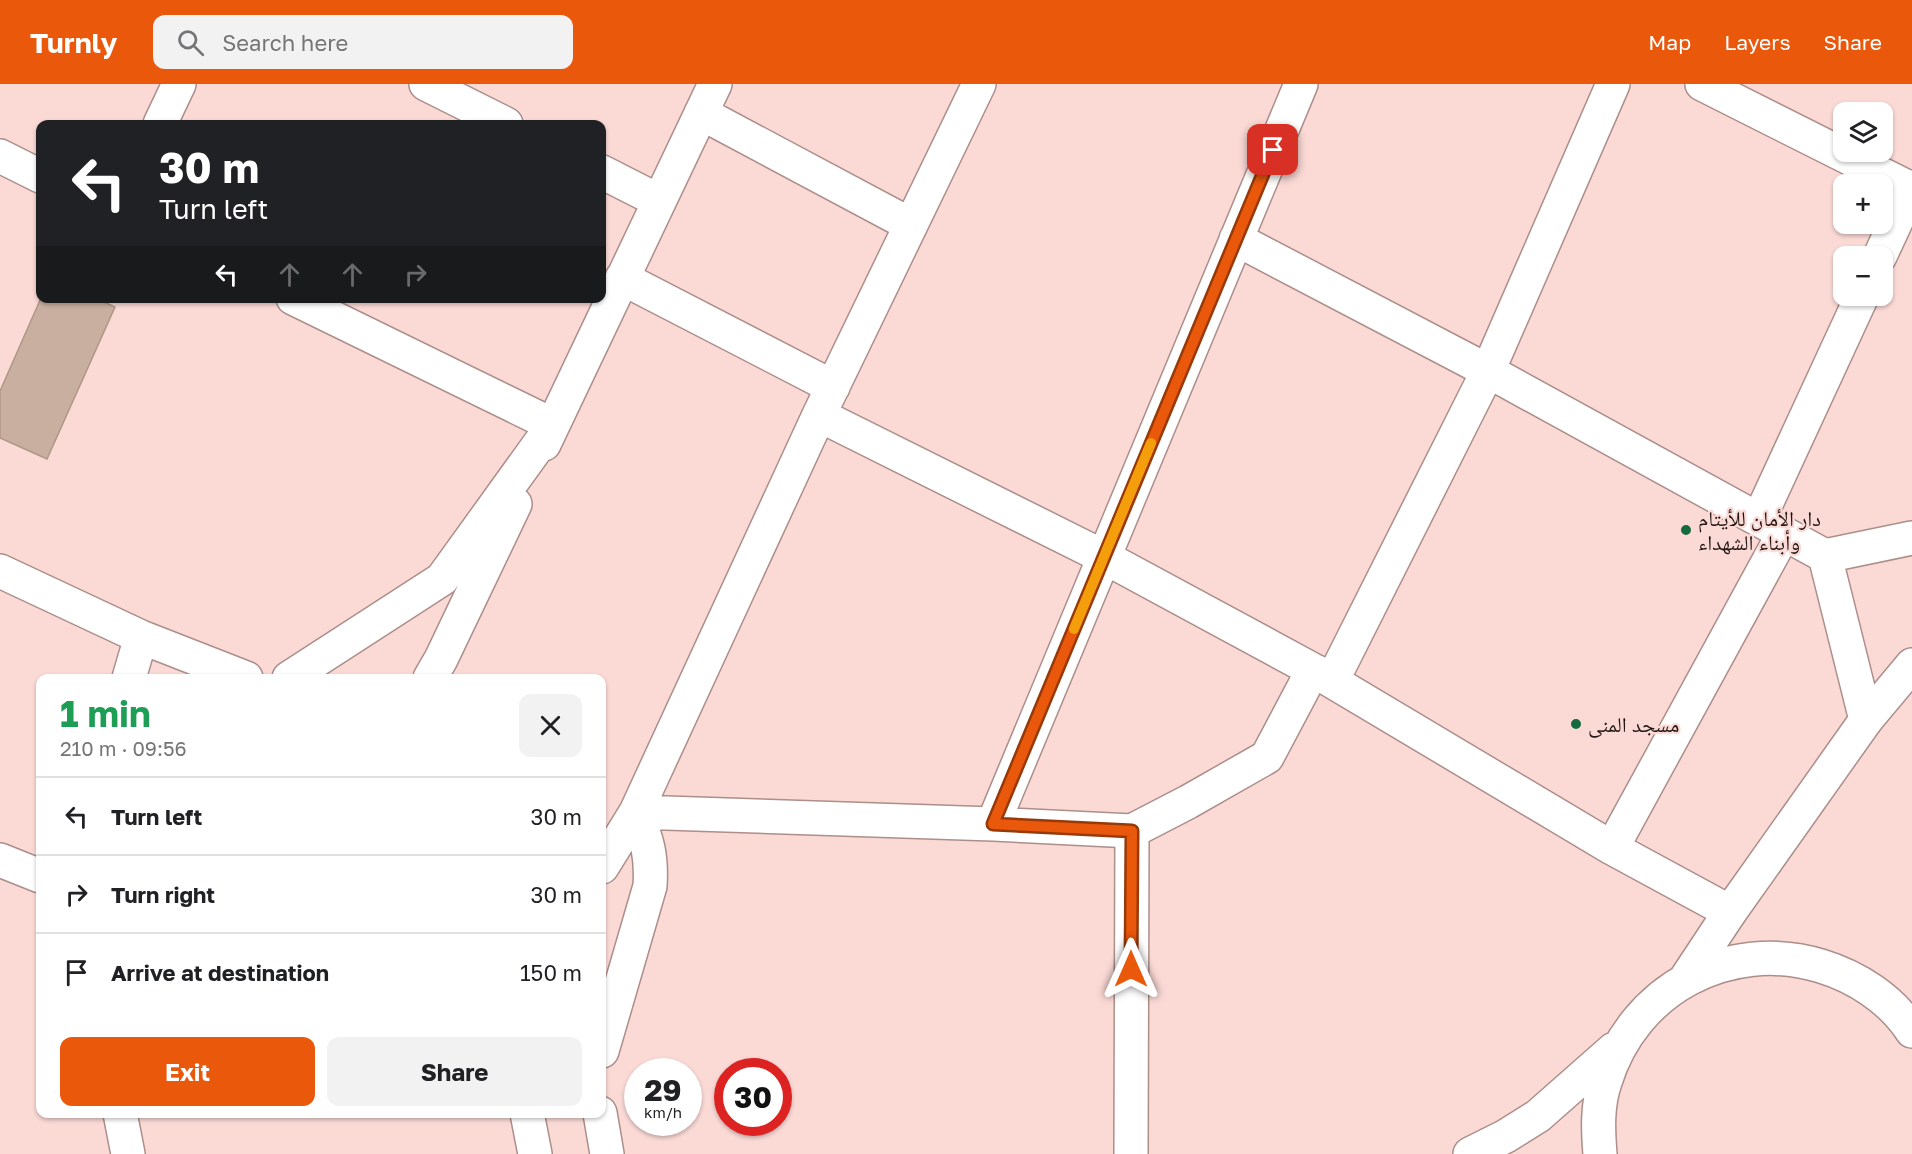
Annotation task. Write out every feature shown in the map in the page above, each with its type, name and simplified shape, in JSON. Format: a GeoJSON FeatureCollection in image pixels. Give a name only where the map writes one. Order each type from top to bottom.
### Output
{"type":"FeatureCollection","features":[{"type":"Feature","properties":{"kind":"street"},"geometry":{"type":"LineString","coordinates":[[162,120],[178,84]]}},
{"type":"Feature","properties":{"kind":"street"},"geometry":{"type":"LineString","coordinates":[[426,84],[498,120]]}},
{"type":"Feature","properties":{"kind":"street"},"geometry":{"type":"LineString","coordinates":[[432,674],[715,84]]}},
{"type":"Feature","properties":{"kind":"street"},"geometry":{"type":"LineString","coordinates":[[606,861],[636,812],[826,401],[979,84]]}},
{"type":"Feature","properties":{"kind":"street"},"geometry":{"type":"LineString","coordinates":[[993,824],[1301,84]]}},
{"type":"Feature","properties":{"kind":"street"},"geometry":{"type":"LineString","coordinates":[[636,812],[1132,831],[1267,757],[1323,675],[1488,371],[1613,84]]}},
{"type":"Feature","properties":{"kind":"street"},"geometry":{"type":"LineString","coordinates":[[1702,84],[1911,188],[1885,246]]}},
{"type":"Feature","properties":{"kind":"street"},"geometry":{"type":"LineString","coordinates":[[701,113],[911,225]]}},
{"type":"Feature","properties":{"kind":"street"},"geometry":{"type":"LineString","coordinates":[[0,156],[36,174]]}},
{"type":"Feature","properties":{"kind":"street"},"geometry":{"type":"LineString","coordinates":[[606,174],[659,201]]}},
{"type":"Feature","properties":{"kind":"street"},"geometry":{"type":"LineString","coordinates":[[1236,239],[1488,371],[1825,556],[1912,538]]}},
{"type":"Feature","properties":{"kind":"street"},"geometry":{"type":"LineString","coordinates":[[622,278],[826,401],[1104,557],[1323,675],[1612,848],[1730,912]]}},
{"type":"Feature","properties":{"kind":"street"},"geometry":{"type":"LineString","coordinates":[[303,303],[553,425]]}},
{"type":"Feature","properties":{"kind":"street"},"geometry":{"type":"LineString","coordinates":[[1612,848],[1772,526],[1858,306]]}},
{"type":"Feature","properties":{"kind":"street"},"geometry":{"type":"LineString","coordinates":[[295,674],[442,579],[553,425]]}},
{"type":"Feature","properties":{"kind":"street"},"geometry":{"type":"LineString","coordinates":[[1825,556],[1866,720]]}},
{"type":"Feature","properties":{"kind":"street"},"geometry":{"type":"LineString","coordinates":[[0,571],[141,637],[236,674]]}},
{"type":"Feature","properties":{"kind":"street"},"geometry":{"type":"LineString","coordinates":[[130,674],[141,637]]}},
{"type":"Feature","properties":{"kind":"street"},"geometry":{"type":"LineString","coordinates":[[1685,980],[1730,912],[1866,720],[1912,665]]}},
{"type":"Feature","properties":{"kind":"street"},"geometry":{"type":"LineString","coordinates":[[606,1037],[650,886],[652,864],[647,841],[636,812]]}},
{"type":"Feature","properties":{"kind":"street"},"geometry":{"type":"LineString","coordinates":[[1131,1154],[1132,831]]}},
{"type":"Feature","properties":{"kind":"street"},"geometry":{"type":"LineString","coordinates":[[0,860],[36,874]]}},
{"type":"Feature","properties":{"kind":"street"},"geometry":{"type":"LineString","coordinates":[[1600,1154],[1598,1124],[1604,1082],[1620,1044],[1638,1019],[1653,1004],[1685,980],[1722,964],[1761,957],[1801,960],[1839,971],[1874,991],[1903,1018],[1912,1031]]}},
{"type":"Feature","properties":{"kind":"street"},"geometry":{"type":"LineString","coordinates":[[1470,1154],[1506,1136],[1538,1116],[1620,1044]]}},
{"type":"Feature","properties":{"kind":"street"},"geometry":{"type":"LineString","coordinates":[[121,1118],[128,1154]]}},
{"type":"Feature","properties":{"kind":"street"},"geometry":{"type":"LineString","coordinates":[[528,1118],[534,1154]]}},
{"type":"Feature","properties":{"kind":"street"},"geometry":{"type":"LineString","coordinates":[[601,1118],[607,1154]]}},
{"type":"Feature","properties":{"kind":"building"},"geometry":{"type":"Polygon","coordinates":[[[39,303],[107,303],[115,307],[47,459],[0,438],[0,391],[39,303]]]}},
{"type":"Feature","properties":{"kind":"slow traffic"},"geometry":{"type":"LineString","coordinates":[[1074,629],[1151,443]]}},
{"type":"Feature","properties":{"kind":"place","name":"دار الأمان للأيتام وأبناء الشهداء"},"geometry":{"type":"Point","coordinates":[1686,530]}},
{"type":"Feature","properties":{"kind":"place","name":"مسجد المنى"},"geometry":{"type":"Point","coordinates":[1576,724]}},
{"type":"Feature","properties":{"kind":"route"},"geometry":{"type":"LineString","coordinates":[[1131,969],[1132,831],[993,824],[1273,150]]}}]}
